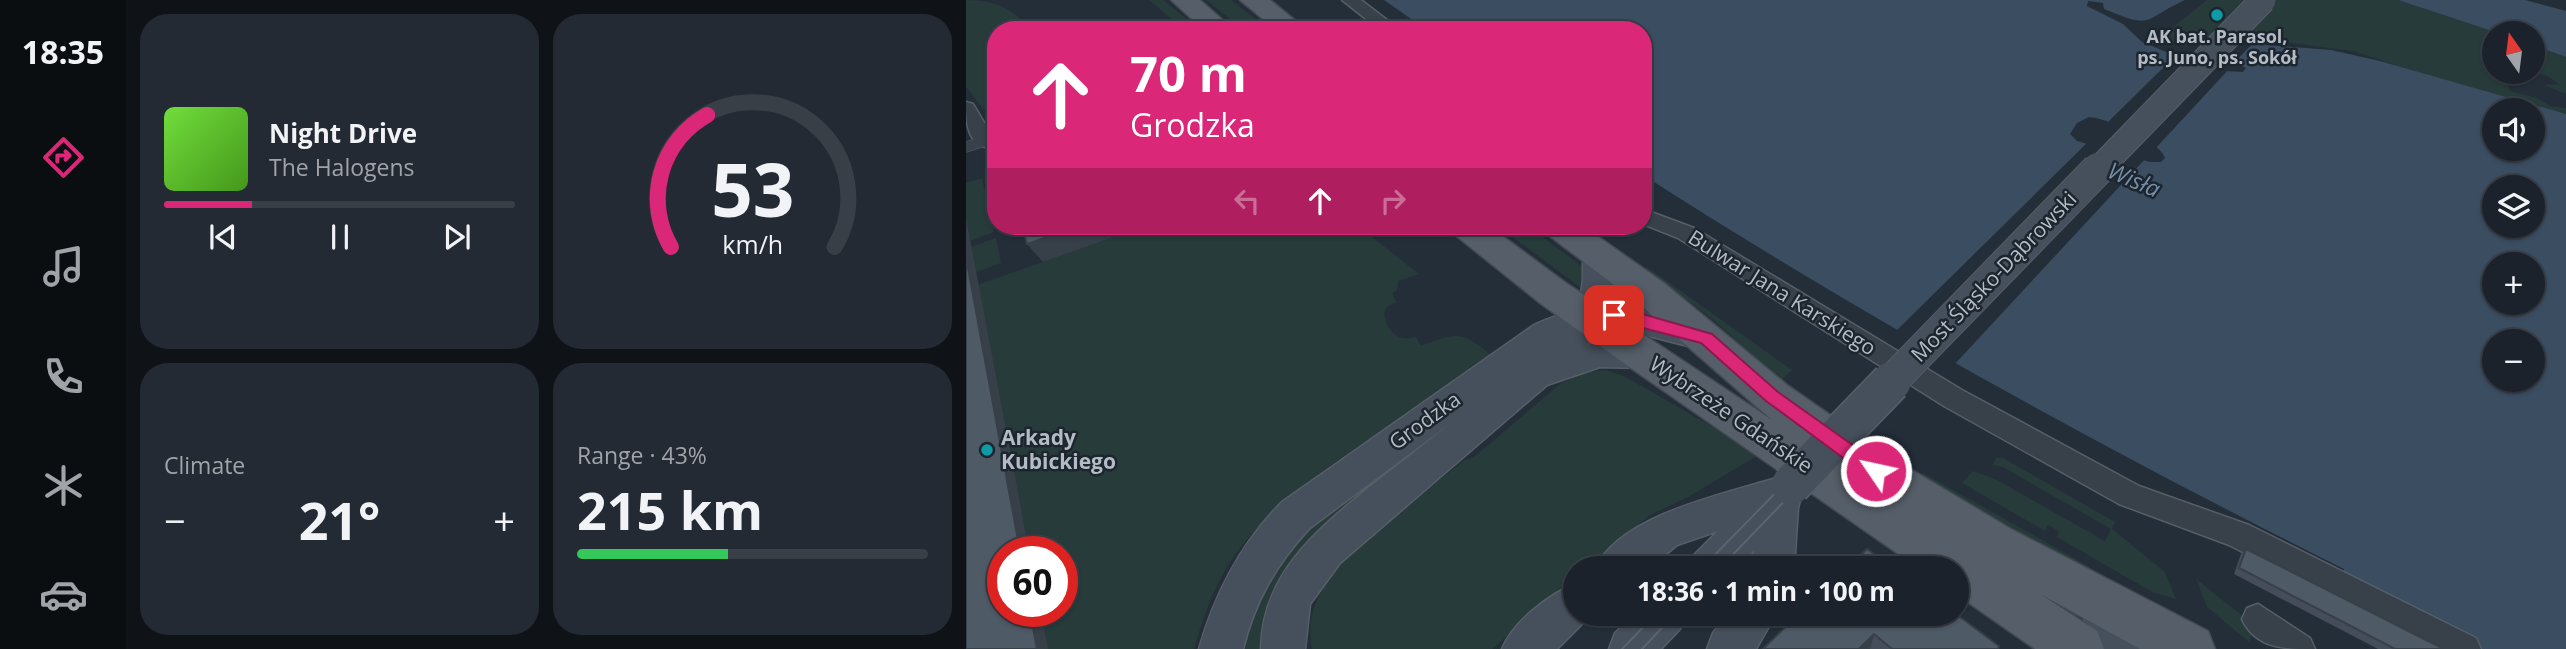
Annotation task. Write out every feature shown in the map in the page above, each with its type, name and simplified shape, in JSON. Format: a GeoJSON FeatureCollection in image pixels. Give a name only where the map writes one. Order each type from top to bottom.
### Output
{"type":"FeatureCollection","features":[{"type":"Feature","properties":{"kind":"main road"},"geometry":{"type":"LineString","coordinates":[[1184,0],[1210,21]]}},
{"type":"Feature","properties":{"kind":"main road"},"geometry":{"type":"LineString","coordinates":[[1254,0],[1282,21]]}},
{"type":"Feature","properties":{"kind":"main road","name":"Most Śląsko-Dąbrowski"},"geometry":{"type":"LineString","coordinates":[[1722,556],[2263,0]]}},
{"type":"Feature","properties":{"kind":"main road","name":"Wybrzeże Gdańskie"},"geometry":{"type":"LineString","coordinates":[[1478,235],[1642,355],[1862,502],[2064,643]]}},
{"type":"Feature","properties":{"kind":"main road","name":"Wybrzeże Gdańskie"},"geometry":{"type":"LineString","coordinates":[[1572,235],[1707,338],[1772,397],[1876,471],[1994,544],[2190,649]]}},
{"type":"Feature","properties":{"kind":"main road"},"geometry":{"type":"LineString","coordinates":[[1283,649],[1285,616],[1293,591],[1312,563],[1336,538],[1567,349],[1599,294],[1598,254]]}},
{"type":"Feature","properties":{"kind":"main road","name":"Grodzka"},"geometry":{"type":"LineString","coordinates":[[1221,649],[1230,612],[1244,581],[1280,530],[1296,515],[1546,334],[1586,316],[1632,317],[1707,338]]}},
{"type":"Feature","properties":{"kind":"main road"},"geometry":{"type":"LineString","coordinates":[[1528,382],[1589,356],[1613,353],[1642,355]]}},
{"type":"Feature","properties":{"kind":"main road"},"geometry":{"type":"LineString","coordinates":[[1632,556],[1664,531],[1787,489]]}},
{"type":"Feature","properties":{"kind":"main road"},"geometry":{"type":"LineString","coordinates":[[1774,556],[1778,508],[1787,489]]}},
{"type":"Feature","properties":{"kind":"main road"},"geometry":{"type":"LineString","coordinates":[[2093,598],[2127,649]]}},
{"type":"Feature","properties":{"kind":"main road"},"geometry":{"type":"LineString","coordinates":[[1524,649],[1563,615]]}},
{"type":"Feature","properties":{"kind":"main road"},"geometry":{"type":"LineString","coordinates":[[1631,649],[1653,626]]}},
{"type":"Feature","properties":{"kind":"main road"},"geometry":{"type":"LineString","coordinates":[[1729,649],[1746,626]]}},
{"type":"Feature","properties":{"kind":"street"},"geometry":{"type":"LineString","coordinates":[[1350,0],[1379,21]]}},
{"type":"Feature","properties":{"kind":"street"},"geometry":{"type":"LineString","coordinates":[[966,108],[975,144]]}},
{"type":"Feature","properties":{"kind":"street","name":"Bulwar Jana Karskiego"},"geometry":{"type":"LineString","coordinates":[[1652,220],[1686,233],[1953,398],[2129,495],[2239,535],[2465,649]]}},
{"type":"Feature","properties":{"kind":"street"},"geometry":{"type":"LineString","coordinates":[[2258,619],[2299,649]]}},
{"type":"Feature","properties":{"kind":"green space"},"geometry":{"type":"Polygon","coordinates":[[[966,0],[995,4],[1022,21],[987,21],[987,114],[966,87],[966,0]]]}},
{"type":"Feature","properties":{"kind":"green space"},"geometry":{"type":"Polygon","coordinates":[[[1149,0],[1163,0],[1189,21],[1174,21],[1149,0]]]}},
{"type":"Feature","properties":{"kind":"green space"},"geometry":{"type":"Polygon","coordinates":[[[1206,0],[1231,0],[1258,21],[1233,21],[1206,0]]]}},
{"type":"Feature","properties":{"kind":"green space"},"geometry":{"type":"Polygon","coordinates":[[[2207,0],[2398,0],[2482,28],[2482,84],[2508,84],[2510,91],[2537,98],[2509,98],[2353,51],[2239,36],[2185,39],[2188,47],[2161,37],[2207,0]]]}},
{"type":"Feature","properties":{"kind":"green space"},"geometry":{"type":"Polygon","coordinates":[[[2545,50],[2566,57],[2566,94],[2544,85],[2559,84],[2546,75],[2545,50]]]}},
{"type":"Feature","properties":{"kind":"green space"},"geometry":{"type":"Polygon","coordinates":[[[2545,103],[2566,108],[2566,114],[2545,108],[2545,103]]]}},
{"type":"Feature","properties":{"kind":"green space"},"geometry":{"type":"Polygon","coordinates":[[[982,178],[987,200],[987,235],[970,241],[966,223],[966,183],[982,178]]]}},
{"type":"Feature","properties":{"kind":"green space"},"geometry":{"type":"Polygon","coordinates":[[[1119,235],[1369,235],[1419,274],[1398,281],[1397,290],[1392,293],[1396,302],[1387,307],[1384,314],[1394,334],[1404,338],[1416,337],[1421,346],[1450,336],[1464,337],[1490,354],[1449,383],[1450,386],[1330,466],[1273,512],[1249,537],[1223,574],[1208,605],[1194,649],[966,649],[966,289],[1119,235]]]}},
{"type":"Feature","properties":{"kind":"green space"},"geometry":{"type":"Polygon","coordinates":[[[1510,235],[1540,235],[1586,272],[1589,294],[1510,235]]]}},
{"type":"Feature","properties":{"kind":"green space"},"geometry":{"type":"Polygon","coordinates":[[[996,238],[1001,263],[966,276],[971,247],[996,238]]]}},
{"type":"Feature","properties":{"kind":"green space"},"geometry":{"type":"Polygon","coordinates":[[[1646,268],[1792,370],[1780,381],[1716,322],[1646,268]]]}},
{"type":"Feature","properties":{"kind":"green space"},"geometry":{"type":"Polygon","coordinates":[[[1546,348],[1325,525],[1293,557],[1286,570],[1265,649],[1237,649],[1277,551],[1546,348]]]}},
{"type":"Feature","properties":{"kind":"green space"},"geometry":{"type":"Polygon","coordinates":[[[1606,370],[1624,376],[1760,454],[1688,497],[1650,515],[1601,556],[1563,556],[1563,588],[1492,649],[1312,649],[1311,621],[1319,596],[1351,553],[1464,460],[1473,458],[1560,384],[1585,372],[1606,370]]]}},
{"type":"Feature","properties":{"kind":"green space"},"geometry":{"type":"Polygon","coordinates":[[[1996,458],[2003,458],[2115,522],[2112,529],[2165,572],[2176,599],[2152,592],[2057,537],[2059,531],[2048,525],[2045,531],[1962,483],[1973,471],[1995,479],[2105,541],[2111,529],[2003,467],[1992,465],[1996,458]]]}},
{"type":"Feature","properties":{"kind":"green space"},"geometry":{"type":"Polygon","coordinates":[[[1923,473],[2090,567],[2086,575],[1919,479],[1923,473]]]}},
{"type":"Feature","properties":{"kind":"green space"},"geometry":{"type":"Polygon","coordinates":[[[2196,579],[2255,626],[2249,642],[2207,607],[2196,579]]]}},
{"type":"Feature","properties":{"kind":"water","name":"Wisła"},"geometry":{"type":"Polygon","coordinates":[[[1384,0],[2185,0],[2140,21],[2104,9],[2103,3],[2088,1],[2087,6],[2123,24],[2142,42],[2185,60],[2224,71],[2243,72],[2246,68],[2185,39],[2331,50],[2510,98],[2482,98],[2482,161],[2545,161],[2545,108],[2566,114],[2566,649],[2483,649],[2342,579],[2344,569],[2076,430],[1814,281],[1652,181],[1652,21],[1414,21],[1384,0]],[[2089,117],[2077,123],[2070,134],[2077,141],[2150,162],[2161,162],[2165,158],[2161,151],[2144,138],[2089,117]]]}},
{"type":"Feature","properties":{"kind":"water"},"geometry":{"type":"Polygon","coordinates":[[[2398,0],[2525,0],[2566,11],[2566,57],[2545,50],[2545,21],[2482,21],[2482,28],[2398,0]]]}},
{"type":"Feature","properties":{"kind":"pier"},"geometry":{"type":"Polygon","coordinates":[[[2197,35],[2255,41],[2233,64],[2186,46],[2197,35]]]}},
{"type":"Feature","properties":{"kind":"pier"},"geometry":{"type":"Polygon","coordinates":[[[2178,53],[2211,66],[2230,68],[2154,150],[2107,123],[2178,53]]]}},
{"type":"Feature","properties":{"kind":"pier"},"geometry":{"type":"Polygon","coordinates":[[[2089,141],[2146,158],[1953,366],[1894,333],[2089,141]]]}},
{"type":"Feature","properties":{"kind":"building"},"geometry":{"type":"Polygon","coordinates":[[[1024,235],[1054,235],[1027,244],[1024,235]]]}},
{"type":"Feature","properties":{"kind":"building","name":"Arkady Kubickiego"},"geometry":{"type":"Polygon","coordinates":[[[966,257],[1017,536],[987,536],[987,627],[1033,627],[1037,649],[966,649],[966,257]]]}},
{"type":"Feature","properties":{"kind":"building"},"geometry":{"type":"Polygon","coordinates":[[[1867,549],[1876,556],[1860,556],[1867,549]]]}},
{"type":"Feature","properties":{"kind":"building"},"geometry":{"type":"Polygon","coordinates":[[[2246,549],[2443,649],[2395,649],[2239,568],[2246,549]]]}},
{"type":"Feature","properties":{"kind":"building"},"geometry":{"type":"Polygon","coordinates":[[[1969,624],[1999,646],[1998,649],[1892,649],[1874,634],[1859,649],[1763,649],[1787,626],[1969,626],[1969,624]]]}},
{"type":"Feature","properties":{"kind":"tram line"},"geometry":{"type":"LineString","coordinates":[[1714,556],[2258,0]]}},
{"type":"Feature","properties":{"kind":"tram line"},"geometry":{"type":"LineString","coordinates":[[1732,556],[1950,329]]}},
{"type":"Feature","properties":{"kind":"tram line"},"geometry":{"type":"LineString","coordinates":[[1622,649],[1644,626]]}},
{"type":"Feature","properties":{"kind":"tram line"},"geometry":{"type":"LineString","coordinates":[[1642,649],[1664,626]]}},
{"type":"Feature","properties":{"kind":"place","name":"AK bat. Parasol, ps. Juno, ps. Sokół"},"geometry":{"type":"Point","coordinates":[2217,15]}},
{"type":"Feature","properties":{"kind":"place","name":"Arkady Kubickiego"},"geometry":{"type":"Point","coordinates":[987,450]}},
{"type":"Feature","properties":{"kind":"route"},"geometry":{"type":"LineString","coordinates":[[1614,315],[1632,317],[1707,338],[1772,397],[1876,471]]}}]}
